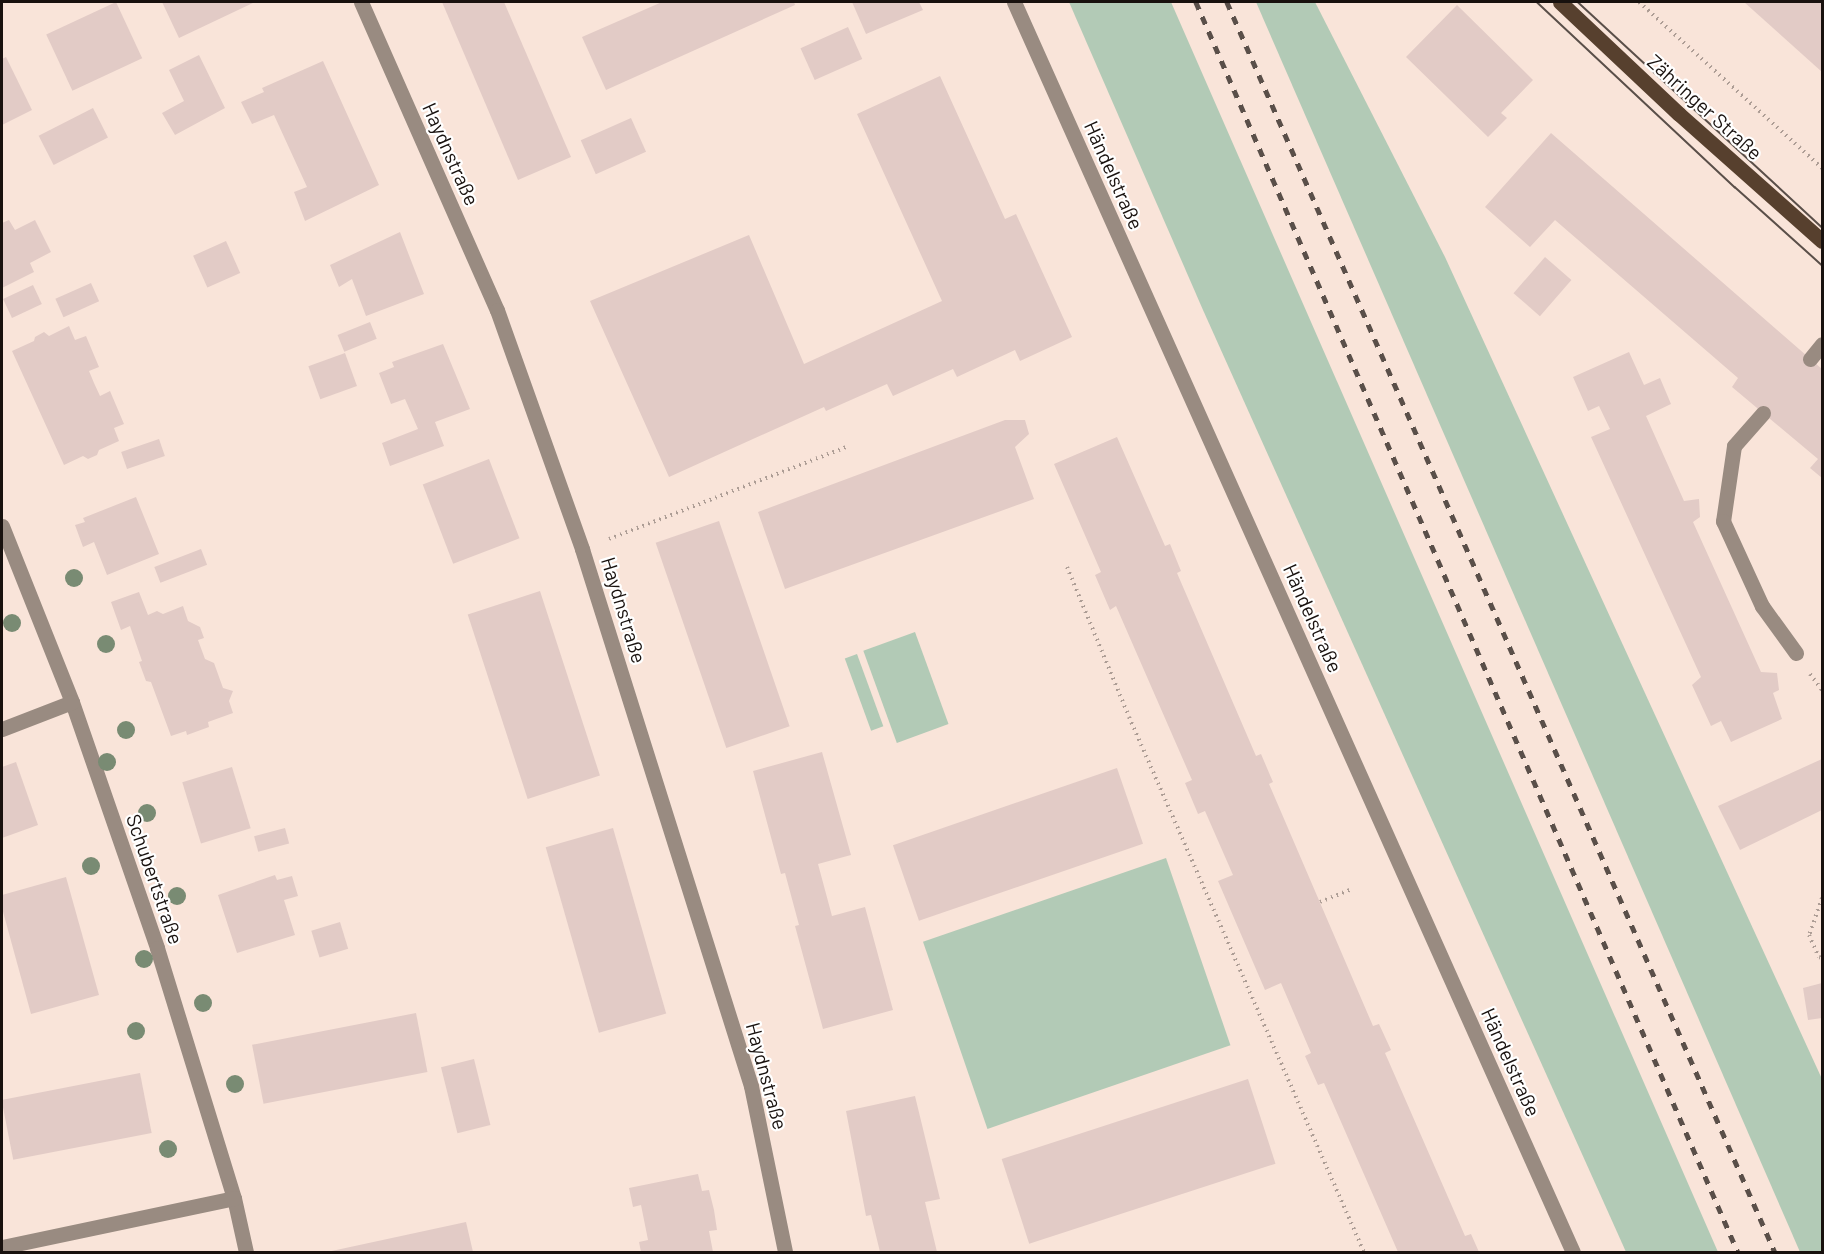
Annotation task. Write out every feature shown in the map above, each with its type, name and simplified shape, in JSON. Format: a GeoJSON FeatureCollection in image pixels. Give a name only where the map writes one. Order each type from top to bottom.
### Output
{"type":"FeatureCollection","features":[{"type":"Feature","properties":{"kind":"main road","name":"Zähringer Straße"},"geometry":{"type":"LineString","coordinates":[[1560,2],[1679,114],[1822,241]]}},
{"type":"Feature","properties":{"kind":"street","name":"Haydnstraße"},"geometry":{"type":"LineString","coordinates":[[361,2],[497,310],[582,549],[751,1086],[785,1252]]}},
{"type":"Feature","properties":{"kind":"street","name":"Händelstraße"},"geometry":{"type":"LineString","coordinates":[[1014,2],[1573,1252]]}},
{"type":"Feature","properties":{"kind":"street"},"geometry":{"type":"LineString","coordinates":[[1810,359],[1822,345]]}},
{"type":"Feature","properties":{"kind":"street"},"geometry":{"type":"LineString","coordinates":[[1763,413],[1734,446],[1723,521],[1762,606],[1796,653]]}},
{"type":"Feature","properties":{"kind":"street","name":"Schubertstraße"},"geometry":{"type":"LineString","coordinates":[[2,526],[72,702],[157,948],[234,1198],[246,1252]]}},
{"type":"Feature","properties":{"kind":"street"},"geometry":{"type":"LineString","coordinates":[[2,729],[72,702]]}},
{"type":"Feature","properties":{"kind":"street"},"geometry":{"type":"LineString","coordinates":[[2,1247],[234,1198]]}},
{"type":"Feature","properties":{"kind":"path"},"geometry":{"type":"LineString","coordinates":[[1639,2],[1822,168]]}},
{"type":"Feature","properties":{"kind":"path"},"geometry":{"type":"LineString","coordinates":[[582,549],[849,446]]}},
{"type":"Feature","properties":{"kind":"path"},"geometry":{"type":"LineString","coordinates":[[1067,567],[1129,717],[1364,1252]]}},
{"type":"Feature","properties":{"kind":"path"},"geometry":{"type":"LineString","coordinates":[[1320,902],[1352,889]]}},
{"type":"Feature","properties":{"kind":"path"},"geometry":{"type":"LineString","coordinates":[[1822,898],[1809,935],[1819,957],[1822,958]]}},
{"type":"Feature","properties":{"kind":"green space"},"geometry":{"type":"Polygon","coordinates":[[[1069,2],[1171,2],[1718,1252],[1626,1252],[1203,310],[1069,2]]]}},
{"type":"Feature","properties":{"kind":"green space"},"geometry":{"type":"Polygon","coordinates":[[[1256,2],[1315,2],[1445,257],[1822,1079],[1822,1252],[1800,1252],[1256,2]]]}},
{"type":"Feature","properties":{"kind":"green space"},"geometry":{"type":"Polygon","coordinates":[[[915,632],[949,724],[897,743],[863,651],[915,632]]]}},
{"type":"Feature","properties":{"kind":"green space"},"geometry":{"type":"Polygon","coordinates":[[[857,654],[883,726],[871,731],[845,658],[857,654]]]}},
{"type":"Feature","properties":{"kind":"green space"},"geometry":{"type":"Polygon","coordinates":[[[1166,858],[1230,1045],[987,1129],[923,942],[1166,858]]]}},
{"type":"Feature","properties":{"kind":"building"},"geometry":{"type":"Polygon","coordinates":[[[116,2],[142,58],[72,91],[46,35],[116,2]]]}},
{"type":"Feature","properties":{"kind":"building"},"geometry":{"type":"Polygon","coordinates":[[[162,2],[255,2],[179,38],[162,2]]]}},
{"type":"Feature","properties":{"kind":"building"},"geometry":{"type":"Polygon","coordinates":[[[442,2],[504,2],[571,157],[518,180],[442,2]]]}},
{"type":"Feature","properties":{"kind":"building"},"geometry":{"type":"Polygon","coordinates":[[[662,2],[794,2],[795,5],[606,90],[582,37],[662,2]]]}},
{"type":"Feature","properties":{"kind":"building"},"geometry":{"type":"Polygon","coordinates":[[[852,2],[919,2],[923,10],[866,34],[852,2]]]}},
{"type":"Feature","properties":{"kind":"building"},"geometry":{"type":"Polygon","coordinates":[[[1744,2],[1822,2],[1822,72],[1744,2]]]}},
{"type":"Feature","properties":{"kind":"building"},"geometry":{"type":"Polygon","coordinates":[[[1457,5],[1533,80],[1501,113],[1507,118],[1488,137],[1406,57],[1457,5]]]}},
{"type":"Feature","properties":{"kind":"building"},"geometry":{"type":"Polygon","coordinates":[[[848,27],[862,59],[815,80],[800,48],[848,27]]]}},
{"type":"Feature","properties":{"kind":"building"},"geometry":{"type":"Polygon","coordinates":[[[199,55],[225,108],[175,135],[162,113],[184,101],[169,70],[199,55]]]}},
{"type":"Feature","properties":{"kind":"building"},"geometry":{"type":"Polygon","coordinates":[[[6,57],[32,110],[2,125],[2,59],[6,57]]]}},
{"type":"Feature","properties":{"kind":"building"},"geometry":{"type":"Polygon","coordinates":[[[323,61],[379,185],[305,221],[294,192],[307,187],[274,115],[252,124],[241,102],[264,92],[262,88],[323,61]]]}},
{"type":"Feature","properties":{"kind":"building"},"geometry":{"type":"Polygon","coordinates":[[[940,76],[1005,219],[1016,214],[1072,337],[1020,361],[1015,350],[957,377],[953,369],[893,396],[887,384],[826,411],[824,407],[669,477],[590,301],[749,235],[804,364],[942,301],[857,114],[940,76]]]}},
{"type":"Feature","properties":{"kind":"building"},"geometry":{"type":"Polygon","coordinates":[[[93,108],[108,137],[54,165],[39,136],[93,108]]]}},
{"type":"Feature","properties":{"kind":"building"},"geometry":{"type":"Polygon","coordinates":[[[631,118],[646,152],[596,174],[581,140],[631,118]]]}},
{"type":"Feature","properties":{"kind":"building"},"geometry":{"type":"Polygon","coordinates":[[[1551,133],[1822,369],[1822,478],[1810,468],[1818,459],[1732,387],[1738,378],[1555,220],[1530,247],[1485,207],[1551,133]]]}},
{"type":"Feature","properties":{"kind":"building"},"geometry":{"type":"Polygon","coordinates":[[[9,220],[15,230],[35,220],[51,252],[30,263],[34,272],[2,288],[2,223],[9,220]]]}},
{"type":"Feature","properties":{"kind":"building"},"geometry":{"type":"Polygon","coordinates":[[[400,232],[424,294],[366,316],[352,279],[339,287],[330,265],[400,232]]]}},
{"type":"Feature","properties":{"kind":"building"},"geometry":{"type":"Polygon","coordinates":[[[226,241],[240,273],[207,288],[193,256],[226,241]]]}},
{"type":"Feature","properties":{"kind":"building"},"geometry":{"type":"Polygon","coordinates":[[[1545,257],[1571,280],[1540,316],[1514,293],[1545,257]]]}},
{"type":"Feature","properties":{"kind":"building"},"geometry":{"type":"Polygon","coordinates":[[[91,283],[99,301],[64,317],[55,299],[91,283]]]}},
{"type":"Feature","properties":{"kind":"building"},"geometry":{"type":"Polygon","coordinates":[[[33,285],[42,304],[12,318],[3,299],[33,285]]]}},
{"type":"Feature","properties":{"kind":"building"},"geometry":{"type":"Polygon","coordinates":[[[370,322],[377,339],[344,352],[338,335],[370,322]]]}},
{"type":"Feature","properties":{"kind":"building"},"geometry":{"type":"Polygon","coordinates":[[[69,326],[75,340],[86,336],[99,367],[89,371],[94,383],[100,396],[110,391],[124,424],[114,428],[119,441],[99,450],[97,455],[88,459],[83,456],[64,465],[12,351],[34,341],[35,337],[44,332],[49,336],[69,326]]]}},
{"type":"Feature","properties":{"kind":"building"},"geometry":{"type":"Polygon","coordinates":[[[443,344],[470,409],[435,422],[444,446],[390,466],[382,443],[418,429],[405,399],[391,404],[379,373],[394,367],[392,362],[443,344]]]}},
{"type":"Feature","properties":{"kind":"building"},"geometry":{"type":"Polygon","coordinates":[[[1629,352],[1644,385],[1660,378],[1671,404],[1646,416],[1684,501],[1699,499],[1700,517],[1693,522],[1761,672],[1777,673],[1779,690],[1773,693],[1782,719],[1731,742],[1721,721],[1711,726],[1692,685],[1701,677],[1591,437],[1610,429],[1599,406],[1588,411],[1573,377],[1629,352]]]}},
{"type":"Feature","properties":{"kind":"building"},"geometry":{"type":"Polygon","coordinates":[[[345,353],[357,386],[320,399],[308,366],[345,353]]]}},
{"type":"Feature","properties":{"kind":"building"},"geometry":{"type":"Polygon","coordinates":[[[1005,420],[1025,420],[1029,434],[1015,447],[1034,499],[785,589],[758,512],[1005,420]]]}},
{"type":"Feature","properties":{"kind":"building"},"geometry":{"type":"Polygon","coordinates":[[[1117,437],[1165,546],[1170,544],[1181,571],[1177,573],[1256,756],[1261,754],[1273,782],[1269,784],[1373,1026],[1379,1024],[1391,1050],[1385,1053],[1465,1236],[1471,1234],[1479,1252],[1398,1252],[1324,1083],[1318,1085],[1305,1056],[1311,1053],[1281,983],[1265,990],[1218,881],[1233,875],[1205,811],[1198,814],[1185,783],[1192,780],[1116,606],[1110,610],[1095,575],[1101,572],[1054,464],[1117,437]]]}},
{"type":"Feature","properties":{"kind":"building"},"geometry":{"type":"Polygon","coordinates":[[[159,439],[165,456],[127,469],[121,452],[159,439]]]}},
{"type":"Feature","properties":{"kind":"building"},"geometry":{"type":"Polygon","coordinates":[[[489,459],[519,538],[453,564],[423,484],[489,459]]]}},
{"type":"Feature","properties":{"kind":"building"},"geometry":{"type":"Polygon","coordinates":[[[136,497],[159,554],[107,575],[94,542],[83,547],[75,525],[85,522],[83,518],[136,497]]]}},
{"type":"Feature","properties":{"kind":"building"},"geometry":{"type":"Polygon","coordinates":[[[719,521],[790,726],[726,748],[656,543],[719,521]]]}},
{"type":"Feature","properties":{"kind":"building"},"geometry":{"type":"Polygon","coordinates":[[[201,549],[207,565],[160,583],[154,567],[201,549]]]}},
{"type":"Feature","properties":{"kind":"building"},"geometry":{"type":"Polygon","coordinates":[[[540,591],[600,776],[528,799],[468,614],[540,591]]]}},
{"type":"Feature","properties":{"kind":"building"},"geometry":{"type":"Polygon","coordinates":[[[139,592],[148,615],[157,611],[163,614],[183,606],[188,621],[200,627],[204,638],[198,640],[205,659],[214,663],[223,688],[233,691],[229,701],[233,713],[208,722],[209,727],[187,735],[186,731],[171,736],[151,682],[146,681],[130,626],[121,630],[111,602],[139,592]]]}},
{"type":"Feature","properties":{"kind":"building"},"geometry":{"type":"Polygon","coordinates":[[[822,752],[851,855],[818,864],[832,916],[865,907],[893,1010],[823,1029],[795,926],[799,925],[785,873],[781,874],[753,771],[822,752]]]}},
{"type":"Feature","properties":{"kind":"building"},"geometry":{"type":"Polygon","coordinates":[[[1822,759],[1822,810],[1740,850],[1718,806],[1822,759]]]}},
{"type":"Feature","properties":{"kind":"building"},"geometry":{"type":"Polygon","coordinates":[[[16,762],[38,825],[2,838],[2,767],[16,762]]]}},
{"type":"Feature","properties":{"kind":"building"},"geometry":{"type":"Polygon","coordinates":[[[232,767],[251,828],[201,843],[182,782],[232,767]]]}},
{"type":"Feature","properties":{"kind":"building"},"geometry":{"type":"Polygon","coordinates":[[[1117,768],[1143,844],[919,921],[893,845],[1117,768]]]}},
{"type":"Feature","properties":{"kind":"building"},"geometry":{"type":"Polygon","coordinates":[[[285,828],[289,843],[258,852],[254,836],[285,828]]]}},
{"type":"Feature","properties":{"kind":"building"},"geometry":{"type":"Polygon","coordinates":[[[613,828],[666,1014],[599,1033],[546,847],[613,828]]]}},
{"type":"Feature","properties":{"kind":"building"},"geometry":{"type":"Polygon","coordinates":[[[275,875],[277,880],[292,876],[298,896],[284,900],[295,935],[237,953],[218,895],[275,875]]]}},
{"type":"Feature","properties":{"kind":"building"},"geometry":{"type":"Polygon","coordinates":[[[66,877],[99,995],[31,1014],[2,908],[2,895],[66,877]]]}},
{"type":"Feature","properties":{"kind":"building"},"geometry":{"type":"Polygon","coordinates":[[[340,922],[348,949],[319,958],[311,931],[340,922]]]}},
{"type":"Feature","properties":{"kind":"building"},"geometry":{"type":"Polygon","coordinates":[[[1822,983],[1822,1018],[1808,1020],[1803,988],[1822,983]]]}},
{"type":"Feature","properties":{"kind":"building"},"geometry":{"type":"Polygon","coordinates":[[[416,1013],[427,1072],[264,1104],[252,1045],[416,1013]]]}},
{"type":"Feature","properties":{"kind":"building"},"geometry":{"type":"Polygon","coordinates":[[[474,1059],[490,1125],[457,1133],[441,1067],[474,1059]]]}},
{"type":"Feature","properties":{"kind":"building"},"geometry":{"type":"Polygon","coordinates":[[[140,1073],[152,1133],[13,1160],[2,1100],[140,1073]]]}},
{"type":"Feature","properties":{"kind":"building"},"geometry":{"type":"Polygon","coordinates":[[[1248,1079],[1276,1164],[1029,1244],[1002,1159],[1248,1079]]]}},
{"type":"Feature","properties":{"kind":"building"},"geometry":{"type":"Polygon","coordinates":[[[915,1096],[940,1199],[925,1202],[937,1252],[880,1252],[871,1215],[866,1216],[846,1111],[915,1096]]]}},
{"type":"Feature","properties":{"kind":"building"},"geometry":{"type":"Polygon","coordinates":[[[698,1174],[702,1191],[709,1190],[714,1210],[717,1230],[709,1231],[713,1252],[641,1252],[639,1242],[648,1240],[641,1205],[633,1207],[629,1188],[698,1174]]]}},
{"type":"Feature","properties":{"kind":"building"},"geometry":{"type":"Polygon","coordinates":[[[466,1222],[473,1252],[327,1252],[466,1222]]]}},
{"type":"Feature","properties":{"kind":"tram line"},"geometry":{"type":"LineString","coordinates":[[1537,2],[1822,265]]}},
{"type":"Feature","properties":{"kind":"tram line"},"geometry":{"type":"LineString","coordinates":[[1578,2],[1822,227]]}},
{"type":"Feature","properties":{"kind":"railway"},"geometry":{"type":"LineString","coordinates":[[1196,2],[1738,1252]]}},
{"type":"Feature","properties":{"kind":"railway"},"geometry":{"type":"LineString","coordinates":[[1227,2],[1775,1252]]}}]}
